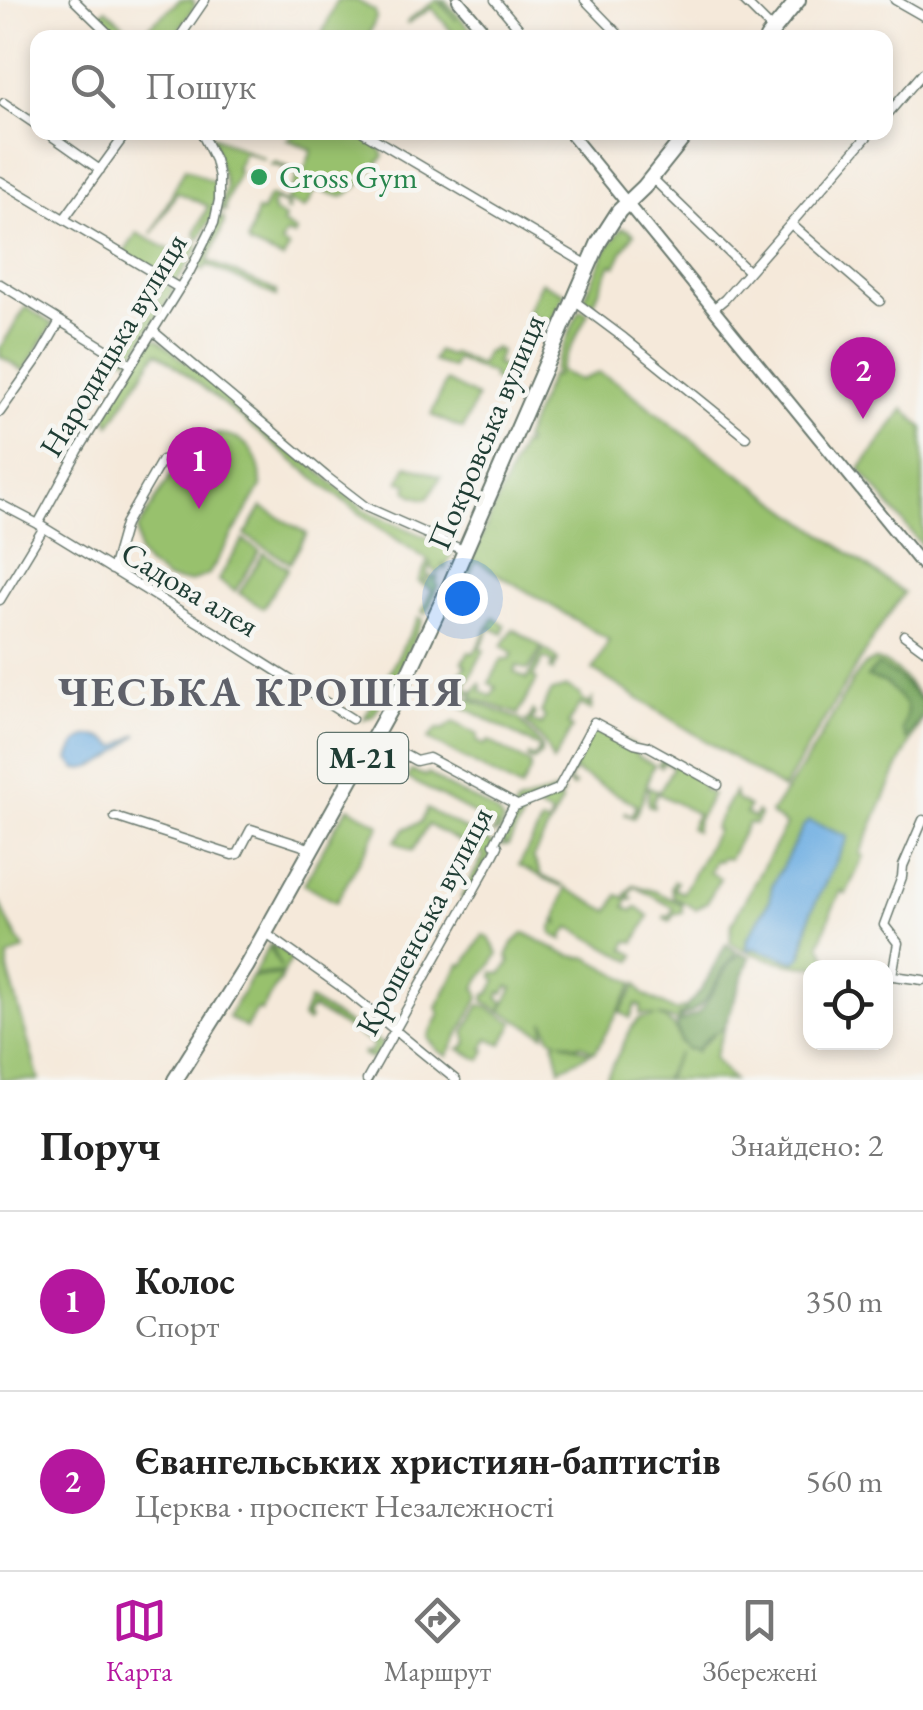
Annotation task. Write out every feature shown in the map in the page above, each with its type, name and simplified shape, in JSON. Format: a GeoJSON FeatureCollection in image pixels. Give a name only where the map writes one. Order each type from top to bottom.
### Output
{"type":"FeatureCollection","features":[{"type":"Feature","properties":{"kind":"highway"},"geometry":{"type":"LineString","coordinates":[[773,30],[798,0]]}},
{"type":"Feature","properties":{"kind":"highway","name":"Покровська вулиця"},"geometry":{"type":"LineString","coordinates":[[175,1080],[265,933],[308,848],[374,738],[422,647],[608,227],[682,140]]}},
{"type":"Feature","properties":{"kind":"main road"},"geometry":{"type":"LineString","coordinates":[[458,0],[483,30]]}},
{"type":"Feature","properties":{"kind":"main road"},"geometry":{"type":"LineString","coordinates":[[576,140],[923,566]]}},
{"type":"Feature","properties":{"kind":"street"},"geometry":{"type":"LineString","coordinates":[[74,0],[105,30]]}},
{"type":"Feature","properties":{"kind":"street"},"geometry":{"type":"LineString","coordinates":[[184,30],[205,0]]}},
{"type":"Feature","properties":{"kind":"street"},"geometry":{"type":"LineString","coordinates":[[496,0],[520,30]]}},
{"type":"Feature","properties":{"kind":"street"},"geometry":{"type":"LineString","coordinates":[[585,0],[614,30]]}},
{"type":"Feature","properties":{"kind":"street"},"geometry":{"type":"LineString","coordinates":[[743,0],[767,30]]}},
{"type":"Feature","properties":{"kind":"street"},"geometry":{"type":"LineString","coordinates":[[895,0],[923,16]]}},
{"type":"Feature","properties":{"kind":"street"},"geometry":{"type":"LineString","coordinates":[[893,108],[923,73]]}},
{"type":"Feature","properties":{"kind":"street"},"geometry":{"type":"LineString","coordinates":[[4,103],[30,121]]}},
{"type":"Feature","properties":{"kind":"street"},"geometry":{"type":"LineString","coordinates":[[57,140],[100,170]]}},
{"type":"Feature","properties":{"kind":"street"},"geometry":{"type":"LineString","coordinates":[[64,219],[121,140]]}},
{"type":"Feature","properties":{"kind":"street","name":"Народицька вулиця"},"geometry":{"type":"LineString","coordinates":[[0,600],[78,451],[179,288],[210,230],[219,200],[217,168],[205,140]]}},
{"type":"Feature","properties":{"kind":"street"},"geometry":{"type":"LineString","coordinates":[[376,140],[588,266]]}},
{"type":"Feature","properties":{"kind":"street"},"geometry":{"type":"LineString","coordinates":[[713,309],[864,140]]}},
{"type":"Feature","properties":{"kind":"street"},"geometry":{"type":"LineString","coordinates":[[652,178],[748,271]]}},
{"type":"Feature","properties":{"kind":"street"},"geometry":{"type":"LineString","coordinates":[[0,181],[179,288]]}},
{"type":"Feature","properties":{"kind":"street"},"geometry":{"type":"LineString","coordinates":[[791,224],[880,301]]}},
{"type":"Feature","properties":{"kind":"street"},"geometry":{"type":"LineString","coordinates":[[0,284],[130,364]]}},
{"type":"Feature","properties":{"kind":"street"},"geometry":{"type":"LineString","coordinates":[[573,300],[746,437]]}},
{"type":"Feature","properties":{"kind":"street"},"geometry":{"type":"LineString","coordinates":[[0,412],[60,321]]}},
{"type":"Feature","properties":{"kind":"street"},"geometry":{"type":"LineString","coordinates":[[153,331],[366,507],[465,550]]}},
{"type":"Feature","properties":{"kind":"street"},"geometry":{"type":"LineString","coordinates":[[112,570],[126,524],[162,460]]}},
{"type":"Feature","properties":{"kind":"street","name":"Садова алея"},"geometry":{"type":"LineString","coordinates":[[0,504],[352,720]]}},
{"type":"Feature","properties":{"kind":"street"},"geometry":{"type":"LineString","coordinates":[[904,634],[923,649]]}},
{"type":"Feature","properties":{"kind":"street","name":"Крошенська вулиця"},"geometry":{"type":"LineString","coordinates":[[367,1080],[494,854],[498,846],[494,844],[515,804],[558,789],[594,722],[648,746],[718,785]]}},
{"type":"Feature","properties":{"kind":"street"},"geometry":{"type":"LineString","coordinates":[[374,738],[416,760],[429,758],[515,804]]}},
{"type":"Feature","properties":{"kind":"street"},"geometry":{"type":"LineString","coordinates":[[115,817],[232,855],[238,854],[252,830],[308,848]]}},
{"type":"Feature","properties":{"kind":"street"},"geometry":{"type":"LineString","coordinates":[[893,961],[898,943],[884,924],[923,820]]}},
{"type":"Feature","properties":{"kind":"street"},"geometry":{"type":"LineString","coordinates":[[265,933],[322,972],[456,1080]]}},
{"type":"Feature","properties":{"kind":"street"},"geometry":{"type":"LineString","coordinates":[[893,976],[923,980]]}},
{"type":"Feature","properties":{"kind":"green space"},"geometry":{"type":"Polygon","coordinates":[[[180,0],[193,0],[195,6],[179,30],[145,30],[180,0]]]}},
{"type":"Feature","properties":{"kind":"green space"},"geometry":{"type":"Polygon","coordinates":[[[337,0],[356,0],[375,11],[371,30],[324,30],[337,0]]]}},
{"type":"Feature","properties":{"kind":"green space"},"geometry":{"type":"Polygon","coordinates":[[[437,0],[457,21],[441,0],[445,0],[471,30],[450,30],[432,8],[406,24],[437,0]]]}},
{"type":"Feature","properties":{"kind":"green space"},"geometry":{"type":"Polygon","coordinates":[[[106,9],[129,30],[114,30],[99,14],[106,9]]]}},
{"type":"Feature","properties":{"kind":"green space"},"geometry":{"type":"Polygon","coordinates":[[[213,140],[264,159],[244,152],[223,212],[220,209],[226,187],[213,140]]]}},
{"type":"Feature","properties":{"kind":"green space"},"geometry":{"type":"Polygon","coordinates":[[[289,140],[370,140],[384,156],[357,187],[342,197],[316,189],[304,208],[287,201],[298,173],[270,165],[275,162],[303,174],[312,150],[289,140]]]}},
{"type":"Feature","properties":{"kind":"green space"},"geometry":{"type":"Polygon","coordinates":[[[185,168],[215,183],[212,221],[200,239],[196,237],[208,206],[177,192],[152,234],[185,168]]]}},
{"type":"Feature","properties":{"kind":"green space"},"geometry":{"type":"Polygon","coordinates":[[[271,196],[288,205],[288,211],[287,205],[274,200],[271,207],[285,218],[283,224],[296,232],[294,236],[286,233],[281,243],[289,248],[283,259],[248,241],[257,211],[262,212],[271,196]]]}},
{"type":"Feature","properties":{"kind":"green space"},"geometry":{"type":"Polygon","coordinates":[[[223,217],[208,261],[276,291],[276,296],[207,265],[203,271],[198,266],[218,218],[223,217]]]}},
{"type":"Feature","properties":{"kind":"green space"},"geometry":{"type":"Polygon","coordinates":[[[622,228],[634,234],[616,266],[611,264],[591,309],[584,299],[606,250],[622,228]]]}},
{"type":"Feature","properties":{"kind":"green space"},"geometry":{"type":"Polygon","coordinates":[[[137,233],[182,256],[189,242],[197,243],[198,249],[176,283],[123,254],[137,233]]]}},
{"type":"Feature","properties":{"kind":"green space"},"geometry":{"type":"Polygon","coordinates":[[[158,281],[173,291],[128,359],[118,354],[140,319],[145,321],[163,289],[158,281]]]}},
{"type":"Feature","properties":{"kind":"green space"},"geometry":{"type":"Polygon","coordinates":[[[541,282],[565,293],[551,324],[527,312],[541,282]]]}},
{"type":"Feature","properties":{"kind":"green space"},"geometry":{"type":"Polygon","coordinates":[[[26,307],[53,324],[24,371],[0,356],[0,348],[26,307]]]}},
{"type":"Feature","properties":{"kind":"green space"},"geometry":{"type":"Polygon","coordinates":[[[581,310],[588,313],[559,371],[580,380],[599,373],[620,384],[904,593],[783,789],[593,670],[609,640],[476,561],[466,582],[469,566],[522,444],[526,446],[523,440],[551,375],[557,374],[553,371],[581,310]]]}},
{"type":"Feature","properties":{"kind":"green space"},"geometry":{"type":"Polygon","coordinates":[[[153,339],[158,339],[368,512],[449,547],[452,554],[445,569],[443,564],[440,572],[435,572],[431,562],[429,576],[423,581],[427,583],[438,576],[426,614],[422,612],[432,590],[418,582],[428,560],[323,485],[157,352],[110,425],[105,414],[153,339]]]}},
{"type":"Feature","properties":{"kind":"green space"},"geometry":{"type":"Polygon","coordinates":[[[493,348],[500,351],[496,364],[508,369],[514,360],[503,384],[492,379],[494,375],[456,359],[452,368],[433,361],[437,351],[480,365],[493,348]]]}},
{"type":"Feature","properties":{"kind":"green space"},"geometry":{"type":"Polygon","coordinates":[[[446,381],[477,397],[463,429],[431,415],[446,381]]]}},
{"type":"Feature","properties":{"kind":"green space"},"geometry":{"type":"Polygon","coordinates":[[[904,409],[923,428],[923,547],[860,469],[904,409]]]}},
{"type":"Feature","properties":{"kind":"green space"},"geometry":{"type":"Polygon","coordinates":[[[218,434],[238,439],[251,450],[259,467],[261,487],[209,574],[190,582],[167,579],[139,553],[137,530],[191,443],[218,434]]]}},
{"type":"Feature","properties":{"kind":"green space"},"geometry":{"type":"Polygon","coordinates":[[[407,465],[441,477],[428,498],[411,494],[408,484],[400,481],[407,465]]]}},
{"type":"Feature","properties":{"kind":"green space"},"geometry":{"type":"Polygon","coordinates":[[[262,507],[307,534],[290,563],[245,535],[262,507]]]}},
{"type":"Feature","properties":{"kind":"green space"},"geometry":{"type":"Polygon","coordinates":[[[243,540],[260,551],[235,591],[218,580],[243,540]]]}},
{"type":"Feature","properties":{"kind":"green space"},"geometry":{"type":"Polygon","coordinates":[[[264,553],[288,568],[263,608],[239,593],[264,553]]]}},
{"type":"Feature","properties":{"kind":"green space"},"geometry":{"type":"Polygon","coordinates":[[[419,617],[423,620],[399,671],[373,716],[364,719],[419,617]]]}},
{"type":"Feature","properties":{"kind":"green space"},"geometry":{"type":"Polygon","coordinates":[[[494,617],[505,625],[503,634],[491,628],[480,648],[484,650],[465,687],[474,692],[466,695],[457,691],[459,685],[453,681],[494,617]]]}},
{"type":"Feature","properties":{"kind":"green space"},"geometry":{"type":"Polygon","coordinates":[[[513,629],[542,647],[529,669],[517,666],[514,672],[527,679],[544,649],[558,661],[553,671],[550,669],[554,663],[544,658],[518,714],[472,698],[480,683],[481,691],[491,696],[496,687],[489,683],[502,659],[510,659],[513,653],[502,646],[513,629]]]}},
{"type":"Feature","properties":{"kind":"green space"},"geometry":{"type":"Polygon","coordinates":[[[875,660],[884,663],[923,700],[923,717],[860,854],[864,856],[846,894],[841,891],[832,910],[820,944],[828,960],[803,960],[803,966],[753,954],[730,942],[732,923],[786,825],[771,813],[865,665],[875,660]],[[799,836],[748,938],[748,950],[753,948],[795,961],[803,953],[811,913],[799,836]]]}},
{"type":"Feature","properties":{"kind":"green space"},"geometry":{"type":"Polygon","coordinates":[[[878,665],[898,677],[923,702],[923,715],[907,740],[902,730],[906,705],[886,683],[867,677],[878,665]]]}},
{"type":"Feature","properties":{"kind":"green space"},"geometry":{"type":"Polygon","coordinates":[[[567,687],[589,704],[592,700],[591,710],[580,704],[553,762],[545,744],[525,721],[533,711],[531,721],[541,725],[545,717],[541,712],[552,691],[567,687]]]}},
{"type":"Feature","properties":{"kind":"green space"},"geometry":{"type":"Polygon","coordinates":[[[452,693],[519,719],[541,746],[541,754],[534,761],[528,758],[535,758],[540,748],[449,699],[452,693]]]}},
{"type":"Feature","properties":{"kind":"green space"},"geometry":{"type":"Polygon","coordinates":[[[454,722],[478,735],[477,741],[484,745],[489,741],[530,764],[521,789],[428,739],[437,729],[454,722]]]}},
{"type":"Feature","properties":{"kind":"green space"},"geometry":{"type":"Polygon","coordinates":[[[593,729],[607,736],[610,732],[634,746],[637,756],[654,765],[634,818],[625,814],[632,816],[637,805],[574,771],[568,781],[575,785],[565,781],[593,729]]]}},
{"type":"Feature","properties":{"kind":"green space"},"geometry":{"type":"Polygon","coordinates":[[[664,757],[706,780],[702,789],[712,794],[695,831],[690,828],[697,814],[657,793],[654,808],[648,805],[648,787],[659,792],[673,767],[664,762],[661,767],[658,765],[664,757]]]}},
{"type":"Feature","properties":{"kind":"green space"},"geometry":{"type":"Polygon","coordinates":[[[411,771],[426,776],[428,773],[492,810],[503,821],[499,831],[492,835],[496,826],[407,778],[411,771]]]}},
{"type":"Feature","properties":{"kind":"green space"},"geometry":{"type":"Polygon","coordinates":[[[555,791],[552,797],[563,793],[559,800],[562,802],[533,857],[542,876],[561,887],[519,865],[542,822],[548,825],[552,816],[530,804],[508,845],[501,846],[504,842],[499,839],[517,804],[555,791]]]}},
{"type":"Feature","properties":{"kind":"green space"},"geometry":{"type":"Polygon","coordinates":[[[734,792],[736,799],[749,807],[746,814],[754,818],[757,812],[760,815],[755,824],[748,823],[729,859],[715,860],[709,872],[720,878],[707,902],[696,909],[674,897],[671,887],[677,882],[674,889],[683,893],[734,792]]]}},
{"type":"Feature","properties":{"kind":"green space"},"geometry":{"type":"Polygon","coordinates":[[[349,807],[380,825],[336,902],[304,884],[349,807]]]}},
{"type":"Feature","properties":{"kind":"green space"},"geometry":{"type":"Polygon","coordinates":[[[427,809],[496,846],[465,901],[461,898],[484,855],[428,825],[412,851],[395,841],[406,828],[421,822],[427,809]]]}},
{"type":"Feature","properties":{"kind":"green space"},"geometry":{"type":"Polygon","coordinates":[[[634,885],[682,904],[682,912],[674,914],[670,921],[664,918],[674,908],[634,886],[629,896],[633,898],[628,899],[625,907],[633,911],[636,907],[649,916],[635,942],[628,941],[624,949],[635,955],[632,961],[570,927],[563,940],[552,934],[556,919],[559,925],[557,917],[566,888],[609,911],[618,895],[626,898],[634,885]]]}},
{"type":"Feature","properties":{"kind":"green space"},"geometry":{"type":"Polygon","coordinates":[[[0,901],[24,949],[8,957],[8,970],[39,1080],[0,1080],[0,901]]]}},
{"type":"Feature","properties":{"kind":"green space"},"geometry":{"type":"Polygon","coordinates":[[[524,933],[562,952],[586,957],[634,983],[595,1052],[580,1044],[560,1041],[591,1053],[560,1069],[554,1044],[557,1040],[551,1038],[544,1021],[545,1035],[501,1011],[513,988],[508,986],[504,993],[500,992],[498,998],[504,1002],[500,1011],[484,1001],[497,980],[493,972],[501,974],[510,962],[507,956],[513,943],[524,933]]]}},
{"type":"Feature","properties":{"kind":"green space"},"geometry":{"type":"Polygon","coordinates":[[[483,935],[498,954],[475,988],[479,998],[447,1056],[428,1037],[440,1014],[437,1007],[460,964],[464,965],[483,935]]]}},
{"type":"Feature","properties":{"kind":"green space"},"geometry":{"type":"Polygon","coordinates":[[[271,943],[292,957],[284,972],[253,975],[269,946],[281,968],[271,943]]]}},
{"type":"Feature","properties":{"kind":"green space"},"geometry":{"type":"Polygon","coordinates":[[[726,944],[737,952],[699,1006],[679,1018],[702,989],[726,944]]]}},
{"type":"Feature","properties":{"kind":"green space"},"geometry":{"type":"Polygon","coordinates":[[[741,953],[750,957],[724,1029],[708,1038],[696,1052],[686,1049],[676,1024],[703,1008],[730,962],[741,953]]]}},
{"type":"Feature","properties":{"kind":"green space"},"geometry":{"type":"Polygon","coordinates":[[[283,975],[246,1028],[228,1017],[251,977],[283,975]]]}},
{"type":"Feature","properties":{"kind":"green space"},"geometry":{"type":"Polygon","coordinates":[[[637,984],[643,994],[675,1011],[686,1007],[677,1021],[658,1016],[673,1026],[685,1048],[696,1051],[724,1029],[714,1058],[733,1080],[665,1080],[679,1052],[663,1080],[605,1080],[632,1027],[639,1019],[655,1016],[640,1014],[641,1006],[636,1004],[630,1018],[620,1012],[637,984]]]}},
{"type":"Feature","properties":{"kind":"green space"},"geometry":{"type":"Polygon","coordinates":[[[309,1000],[383,1044],[375,1058],[363,1055],[369,1054],[374,1044],[312,1008],[306,1016],[308,1022],[302,1018],[309,1000]]]}},
{"type":"Feature","properties":{"kind":"green space"},"geometry":{"type":"Polygon","coordinates":[[[480,1005],[514,1023],[502,1044],[488,1038],[481,1060],[459,1049],[467,1042],[465,1031],[480,1005]]]}},
{"type":"Feature","properties":{"kind":"water"},"geometry":{"type":"Polygon","coordinates":[[[138,734],[111,758],[95,766],[77,769],[69,760],[82,739],[95,736],[117,747],[138,734]]]}},
{"type":"Feature","properties":{"kind":"water"},"geometry":{"type":"Polygon","coordinates":[[[809,821],[848,837],[811,912],[801,957],[795,961],[753,948],[747,950],[748,938],[770,900],[772,886],[809,821]]]}},
{"type":"Feature","properties":{"kind":"place","name":"Cross Gym"},"geometry":{"type":"Point","coordinates":[259,177]}},
{"type":"Feature","properties":{"kind":"place","name":"Євангельських християн-баптистів"},"geometry":{"type":"Point","coordinates":[863,419]}},
{"type":"Feature","properties":{"kind":"place","name":"Колос"},"geometry":{"type":"Point","coordinates":[199,509]}},
{"type":"Feature","properties":{"kind":"district","name":"ЧЕСЬКА КРОШНЯ"},"geometry":{"type":"Point","coordinates":[261,691]}}]}
